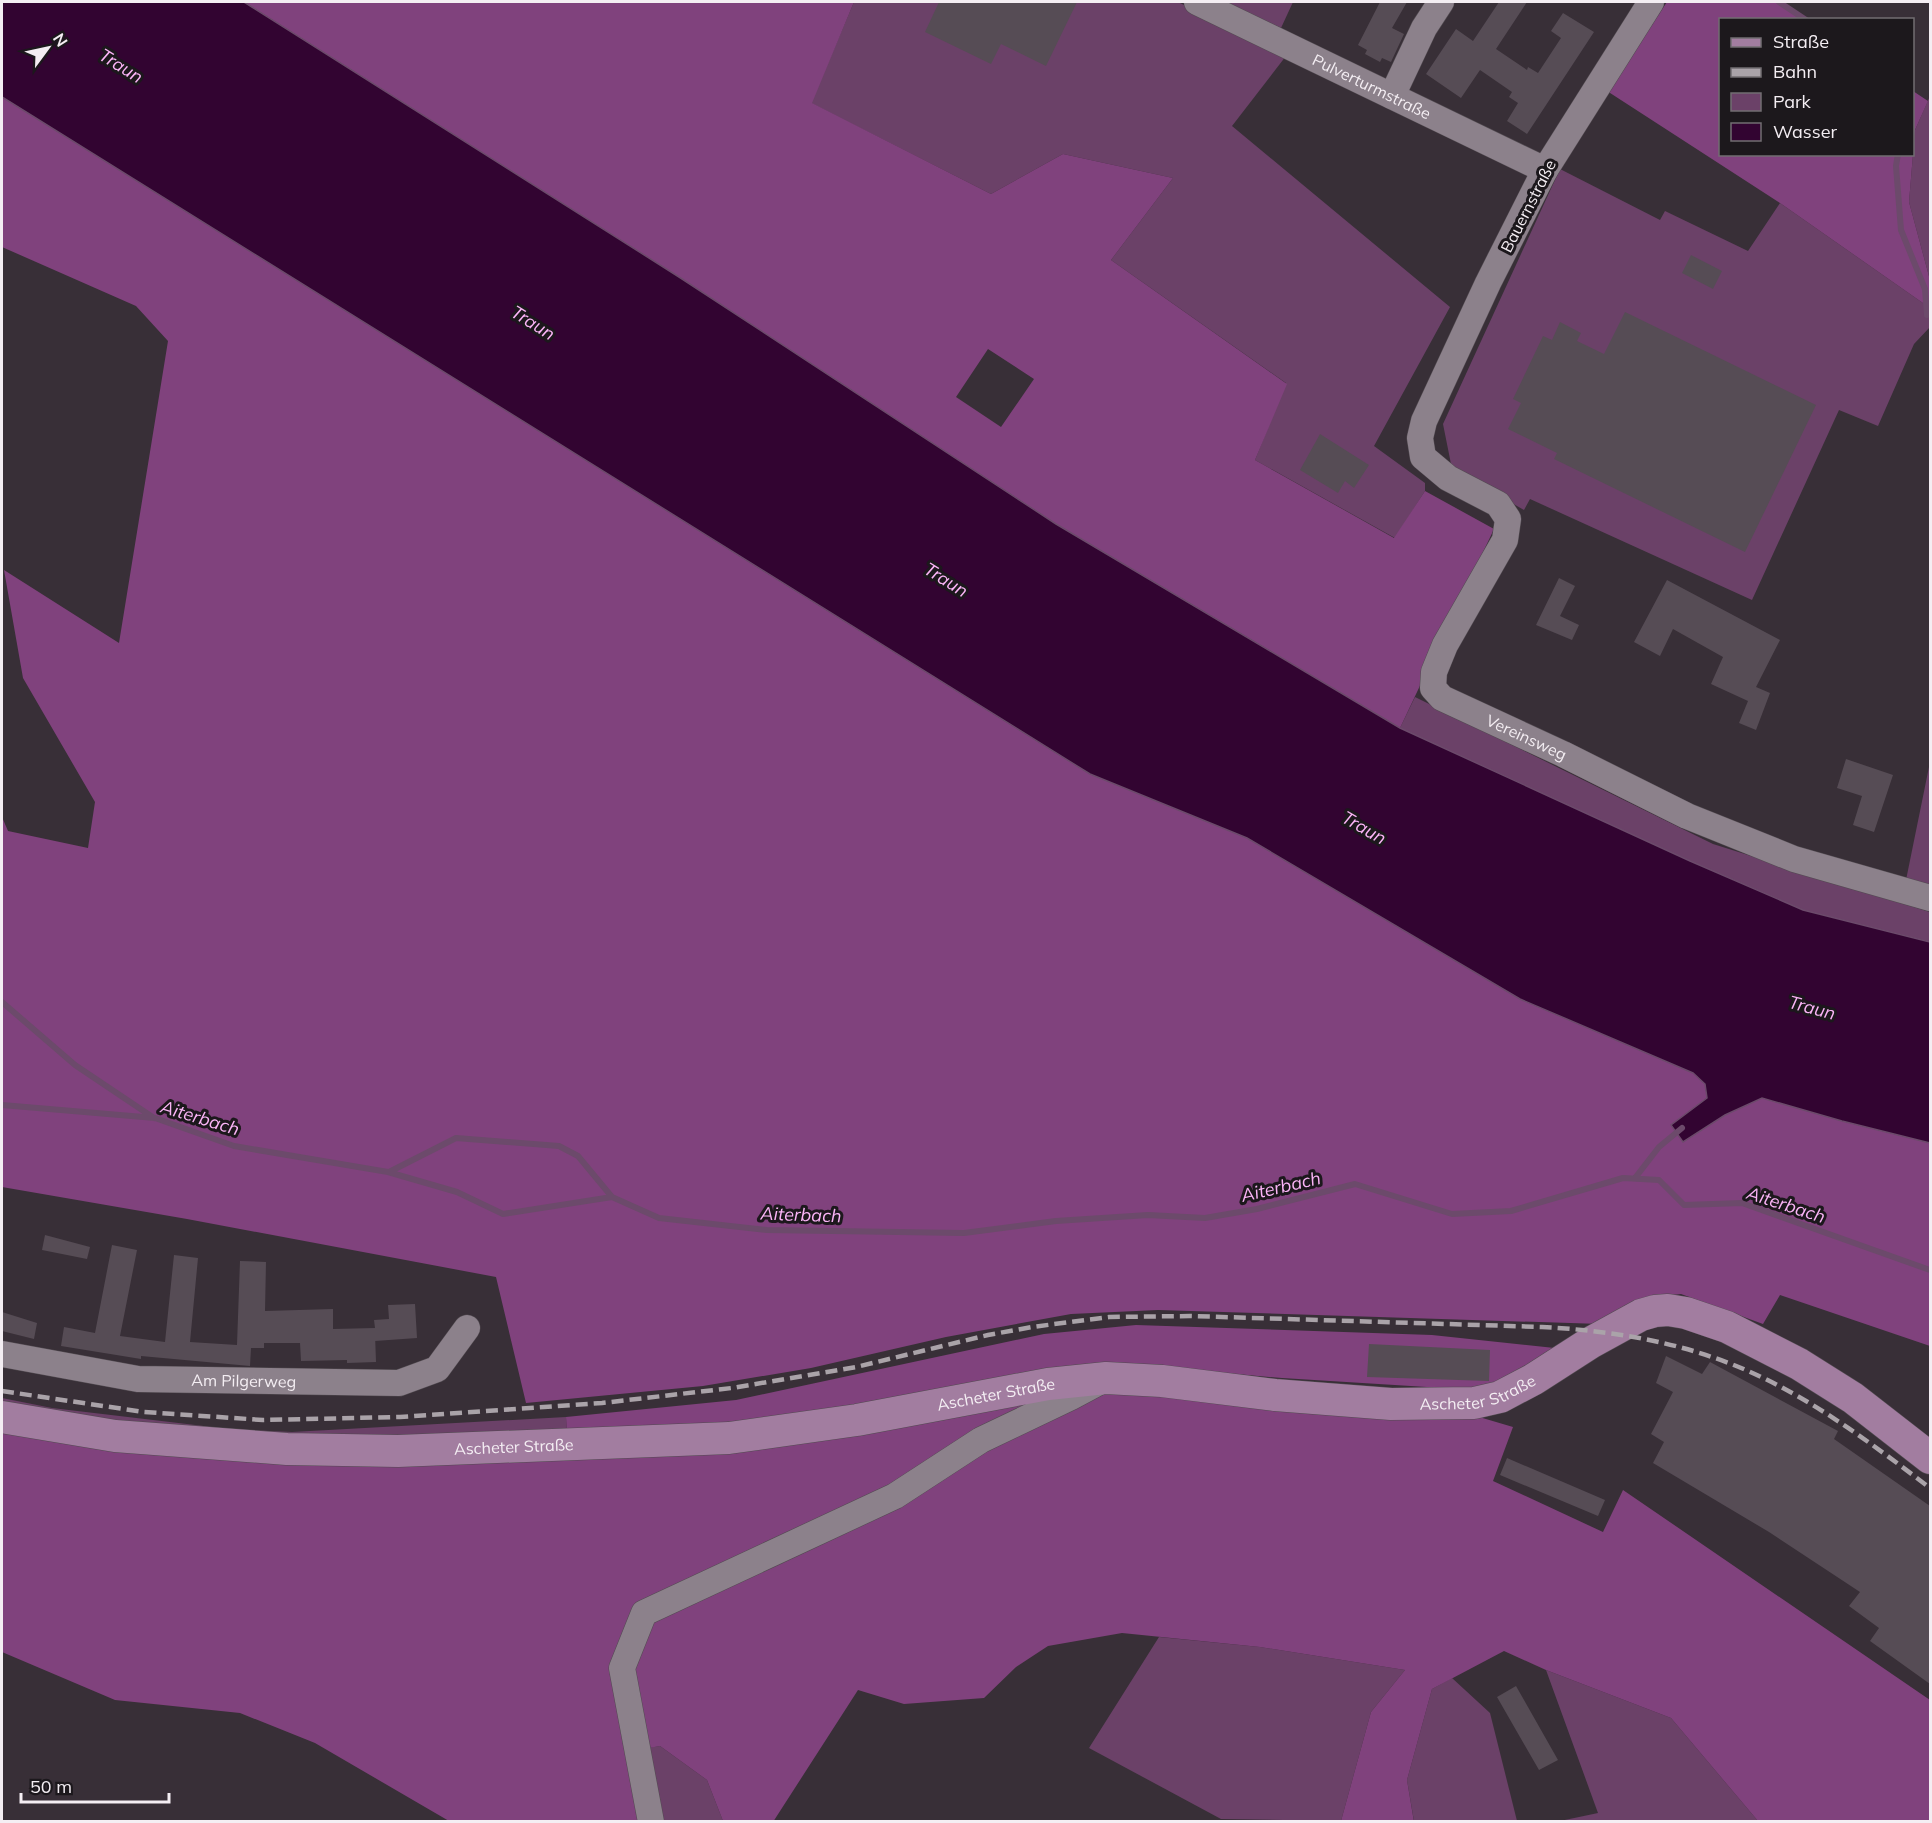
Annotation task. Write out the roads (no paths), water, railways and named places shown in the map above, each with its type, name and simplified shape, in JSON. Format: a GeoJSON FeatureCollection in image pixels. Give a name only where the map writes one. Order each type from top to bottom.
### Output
{"type":"FeatureCollection","features":[{"type":"Feature","properties":{"kind":"main road","name":"Ascheter Straße"},"geometry":{"type":"LineString","coordinates":[[2,1417],[115,1436],[287,1449],[398,1451],[729,1438],[857,1420],[1048,1384],[1106,1378],[1162,1381],[1275,1395],[1391,1404],[1474,1403],[1500,1396],[1534,1379],[1590,1343],[1641,1315],[1668,1310],[1686,1312],[1727,1327],[1799,1364],[1854,1398],[1930,1458]]}},
{"type":"Feature","properties":{"kind":"street","name":"Pulverturmstraße"},"geometry":{"type":"LineString","coordinates":[[1197,2],[1545,170]]}},
{"type":"Feature","properties":{"kind":"street"},"geometry":{"type":"LineString","coordinates":[[1392,96],[1424,28],[1441,2]]}},
{"type":"Feature","properties":{"kind":"street","name":"Bauernstraße"},"geometry":{"type":"LineString","coordinates":[[1424,421],[1488,283],[1545,170],[1651,2]]}},
{"type":"Feature","properties":{"kind":"street","name":"Vereinsweg"},"geometry":{"type":"LineString","coordinates":[[1424,421],[1420,438],[1423,457],[1448,478],[1498,504],[1508,519],[1505,540],[1445,645],[1434,672],[1433,688],[1442,698],[1563,754],[1687,816],[1794,859],[1930,898]]}},
{"type":"Feature","properties":{"kind":"street","name":"Am Pilgerweg"},"geometry":{"type":"LineString","coordinates":[[2,1354],[138,1379],[399,1383],[437,1369],[466,1328]]}},
{"type":"Feature","properties":{"kind":"street"},"geometry":{"type":"LineString","coordinates":[[651,1821],[622,1668],[644,1613],[895,1496],[981,1440],[1106,1378]]}},
{"type":"Feature","properties":{"kind":"water","name":"Traun"},"geometry":{"type":"Polygon","coordinates":[[[2,2],[244,2],[679,277],[1056,524],[1400,728],[1690,861],[1803,910],[1930,942],[1930,1143],[1762,1098],[1725,1115],[1683,1142],[1671,1125],[1707,1098],[1705,1084],[1693,1073],[1520,999],[1247,838],[1090,774],[2,97],[2,2]]]}},
{"type":"Feature","properties":{"kind":"waterway"},"geometry":{"type":"LineString","coordinates":[[1779,2],[1803,18]]}},
{"type":"Feature","properties":{"kind":"waterway"},"geometry":{"type":"LineString","coordinates":[[1898,156],[1896,166],[1901,230],[1925,289],[1927,315]]}},
{"type":"Feature","properties":{"kind":"waterway"},"geometry":{"type":"LineString","coordinates":[[2,1002],[75,1065],[154,1118]]}},
{"type":"Feature","properties":{"kind":"waterway","name":"Aiterbach"},"geometry":{"type":"LineString","coordinates":[[2,1105],[155,1118],[234,1146],[388,1172],[457,1192],[503,1214],[612,1197],[659,1218],[767,1230],[964,1233],[1056,1221],[1148,1215],[1205,1218],[1257,1209],[1355,1184],[1452,1214],[1511,1211],[1623,1178],[1659,1180],[1684,1205],[1742,1203],[1930,1270]]}},
{"type":"Feature","properties":{"kind":"waterway"},"geometry":{"type":"LineString","coordinates":[[1635,1178],[1659,1147],[1682,1128]]}},
{"type":"Feature","properties":{"kind":"waterway","name":"Aiterbach"},"geometry":{"type":"LineString","coordinates":[[389,1172],[456,1138],[559,1146],[578,1156],[612,1197]]}},
{"type":"Feature","properties":{"kind":"railway"},"geometry":{"type":"LineString","coordinates":[[2,1391],[144,1412],[263,1420],[400,1417],[602,1403],[732,1388],[856,1367],[988,1335],[1109,1317],[1190,1316],[1542,1327],[1585,1330],[1649,1340],[1691,1350],[1742,1368],[1799,1397],[1853,1431],[1930,1488]]}}]}
